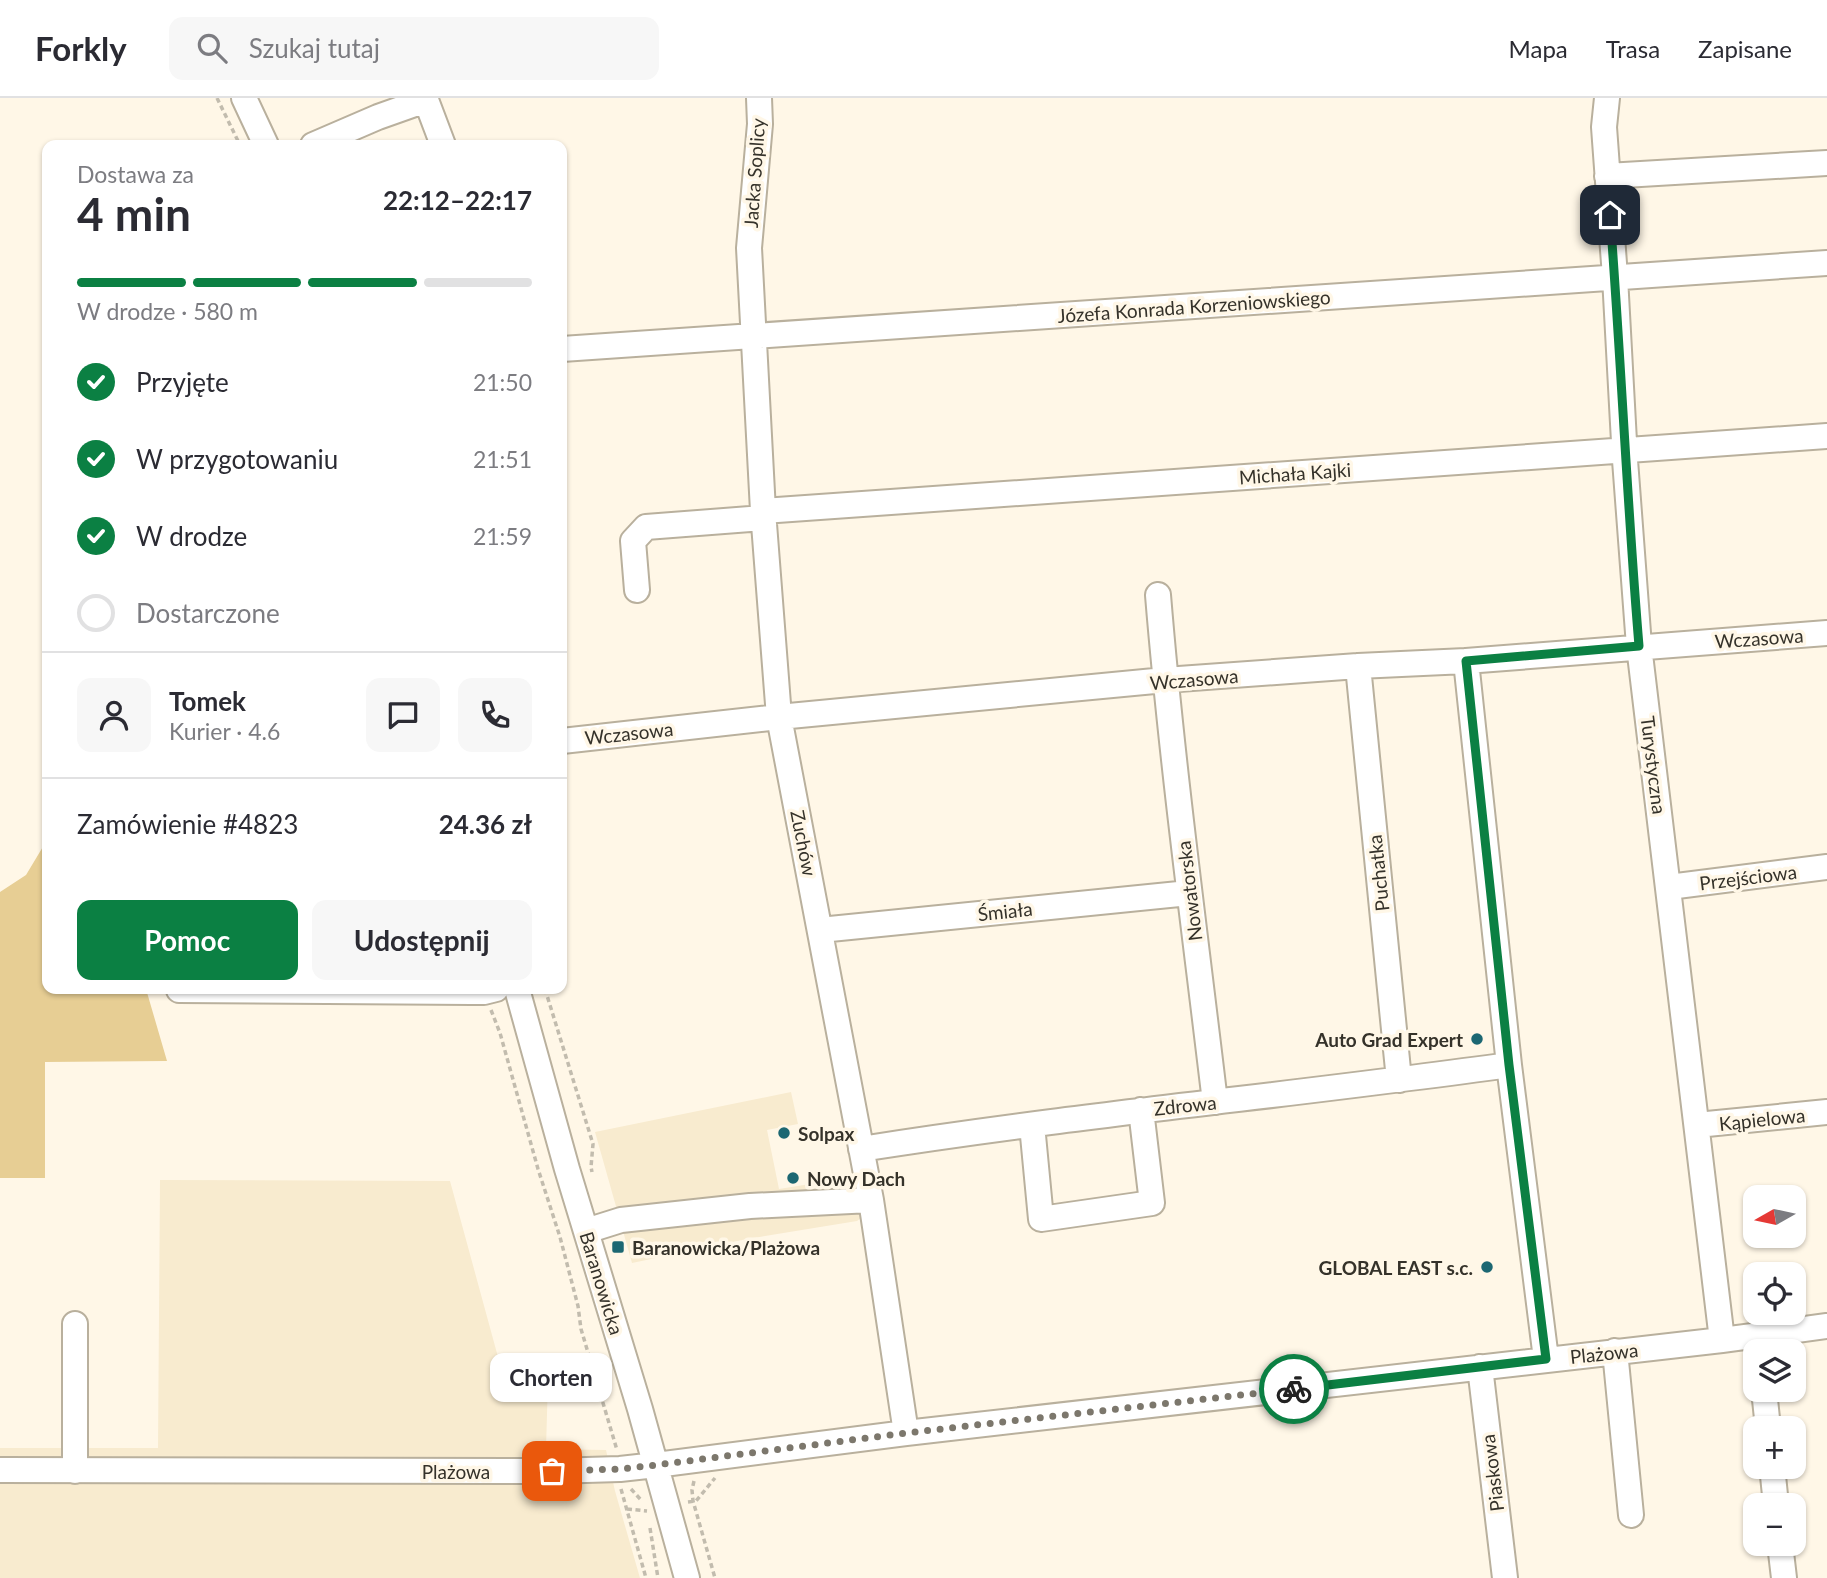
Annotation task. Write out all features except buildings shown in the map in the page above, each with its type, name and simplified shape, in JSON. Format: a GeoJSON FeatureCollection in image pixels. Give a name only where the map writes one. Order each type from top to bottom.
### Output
{"type":"FeatureCollection","features":[{"type":"Feature","properties":{"kind":"street"},"geometry":{"type":"LineString","coordinates":[[244,98],[264,140]]}},
{"type":"Feature","properties":{"kind":"street","name":"Jacka Soplicy"},"geometry":{"type":"LineString","coordinates":[[749,248],[760,124],[759,98]]}},
{"type":"Feature","properties":{"kind":"street","name":"Turystyczna"},"geometry":{"type":"LineString","coordinates":[[1607,98],[1604,127],[1607,182],[1639,646],[1722,1340]]}},
{"type":"Feature","properties":{"kind":"street"},"geometry":{"type":"LineString","coordinates":[[325,140],[411,101],[426,100],[441,140]]}},
{"type":"Feature","properties":{"kind":"street"},"geometry":{"type":"LineString","coordinates":[[1607,182],[1827,163]]}},
{"type":"Feature","properties":{"kind":"street","name":"Zuchów"},"geometry":{"type":"LineString","coordinates":[[749,248],[763,514],[779,717],[871,1200],[906,1433]]}},
{"type":"Feature","properties":{"kind":"street","name":"Józefa Konrada Korzeniowskiego"},"geometry":{"type":"LineString","coordinates":[[567,349],[1827,263]]}},
{"type":"Feature","properties":{"kind":"street","name":"Michała Kajki"},"geometry":{"type":"LineString","coordinates":[[637,590],[633,541],[646,527],[763,514],[1827,436]]}},
{"type":"Feature","properties":{"kind":"street","name":"Nowatorska"},"geometry":{"type":"LineString","coordinates":[[1158,595],[1165,681],[1215,1102]]}},
{"type":"Feature","properties":{"kind":"street","name":"Wczasowa"},"geometry":{"type":"LineString","coordinates":[[567,740],[779,717],[1165,681],[1827,633]]}},
{"type":"Feature","properties":{"kind":"street"},"geometry":{"type":"LineString","coordinates":[[1466,661],[1509,1065],[1546,1359]]}},
{"type":"Feature","properties":{"kind":"street","name":"Puchatka"},"geometry":{"type":"LineString","coordinates":[[1358,666],[1399,1080]]}},
{"type":"Feature","properties":{"kind":"street","name":"Przejściowa"},"geometry":{"type":"LineString","coordinates":[[1669,887],[1827,867]]}},
{"type":"Feature","properties":{"kind":"street","name":"Śmiała"},"geometry":{"type":"LineString","coordinates":[[820,930],[1189,893]]}},
{"type":"Feature","properties":{"kind":"street","name":"Baranowicka"},"geometry":{"type":"LineString","coordinates":[[518,994],[687,1578]]}},
{"type":"Feature","properties":{"kind":"street","name":"Zdrowa"},"geometry":{"type":"LineString","coordinates":[[861,1149],[1141,1110],[1509,1065]]}},
{"type":"Feature","properties":{"kind":"street"},"geometry":{"type":"LineString","coordinates":[[1032,1125],[1041,1219],[1152,1203],[1141,1110]]}},
{"type":"Feature","properties":{"kind":"street","name":"Kąpielowa"},"geometry":{"type":"LineString","coordinates":[[1697,1125],[1827,1112]]}},
{"type":"Feature","properties":{"kind":"street"},"geometry":{"type":"LineString","coordinates":[[586,1231],[621,1220],[647,1217],[750,1206],[871,1200]]}},
{"type":"Feature","properties":{"kind":"street"},"geometry":{"type":"LineString","coordinates":[[75,1324],[75,1471]]}},
{"type":"Feature","properties":{"kind":"street","name":"Plażowa"},"geometry":{"type":"LineString","coordinates":[[1783,1339],[1827,1326]]}},
{"type":"Feature","properties":{"kind":"street","name":"Plażowa"},"geometry":{"type":"LineString","coordinates":[[0,1470],[552,1471],[620,1477],[656,1465],[906,1433],[1722,1340],[1743,1344]]}},
{"type":"Feature","properties":{"kind":"street"},"geometry":{"type":"LineString","coordinates":[[1615,1352],[1631,1515]]}},
{"type":"Feature","properties":{"kind":"street","name":"Piaskowa"},"geometry":{"type":"LineString","coordinates":[[1480,1367],[1505,1578]]}},
{"type":"Feature","properties":{"kind":"street"},"geometry":{"type":"LineString","coordinates":[[1781,1556],[1784,1578]]}},
{"type":"Feature","properties":{"kind":"path"},"geometry":{"type":"LineString","coordinates":[[217,98],[238,140]]}},
{"type":"Feature","properties":{"kind":"path"},"geometry":{"type":"LineString","coordinates":[[491,994],[538,1170],[560,1237],[578,1306],[581,1329],[612,1433],[627,1509],[646,1578]]}},
{"type":"Feature","properties":{"kind":"path"},"geometry":{"type":"LineString","coordinates":[[547,994],[593,1144],[591,1167],[594,1178]]}},
{"type":"Feature","properties":{"kind":"path"},"geometry":{"type":"LineString","coordinates":[[695,1461],[697,1476],[692,1483],[693,1502],[715,1578]]}},
{"type":"Feature","properties":{"kind":"path"},"geometry":{"type":"LineString","coordinates":[[620,1477],[642,1500],[647,1511],[627,1509]]}},
{"type":"Feature","properties":{"kind":"path"},"geometry":{"type":"LineString","coordinates":[[693,1502],[715,1477]]}},
{"type":"Feature","properties":{"kind":"path"},"geometry":{"type":"LineString","coordinates":[[649,1523],[658,1578]]}},
{"type":"Feature","properties":{"kind":"shaded area"},"geometry":{"type":"Polygon","coordinates":[[[42,848],[42,994],[147,994],[167,1061],[45,1062],[45,1178],[0,1178],[0,892],[26,875],[42,848]]]}},
{"type":"Feature","properties":{"kind":"shaded area"},"geometry":{"type":"Polygon","coordinates":[[[791,1092],[798,1124],[767,1130],[779,1189],[810,1184],[811,1189],[855,1187],[861,1218],[857,1221],[747,1239],[632,1263],[595,1132],[791,1092]]]}},
{"type":"Feature","properties":{"kind":"shaded area"},"geometry":{"type":"Polygon","coordinates":[[[160,1180],[450,1181],[504,1379],[548,1379],[546,1449],[606,1450],[640,1578],[0,1578],[0,1448],[158,1448],[160,1180]]]}},
{"type":"Feature","properties":{"kind":"way so far"},"geometry":{"type":"LineString","coordinates":[[552,1471],[620,1469],[1294,1389]]}},
{"type":"Feature","properties":{"kind":"place","name":"Auto Grad Expert"},"geometry":{"type":"Point","coordinates":[1477,1039]}},
{"type":"Feature","properties":{"kind":"place","name":"Solpax"},"geometry":{"type":"Point","coordinates":[784,1133]}},
{"type":"Feature","properties":{"kind":"place","name":"Nowy Dach"},"geometry":{"type":"Point","coordinates":[793,1178]}},
{"type":"Feature","properties":{"kind":"place","name":"Baranowicka/Plażowa"},"geometry":{"type":"Point","coordinates":[618,1247]}},
{"type":"Feature","properties":{"kind":"place","name":"GLOBAL EAST s.c."},"geometry":{"type":"Point","coordinates":[1487,1267]}},
{"type":"Feature","properties":{"kind":"place","name":"Chorten"},"geometry":{"type":"Point","coordinates":[552,1471]}},
{"type":"Feature","properties":{"kind":"route"},"geometry":{"type":"LineString","coordinates":[[1294,1389],[1546,1359],[1509,1065],[1466,661],[1639,646],[1610,215]]}}]}
